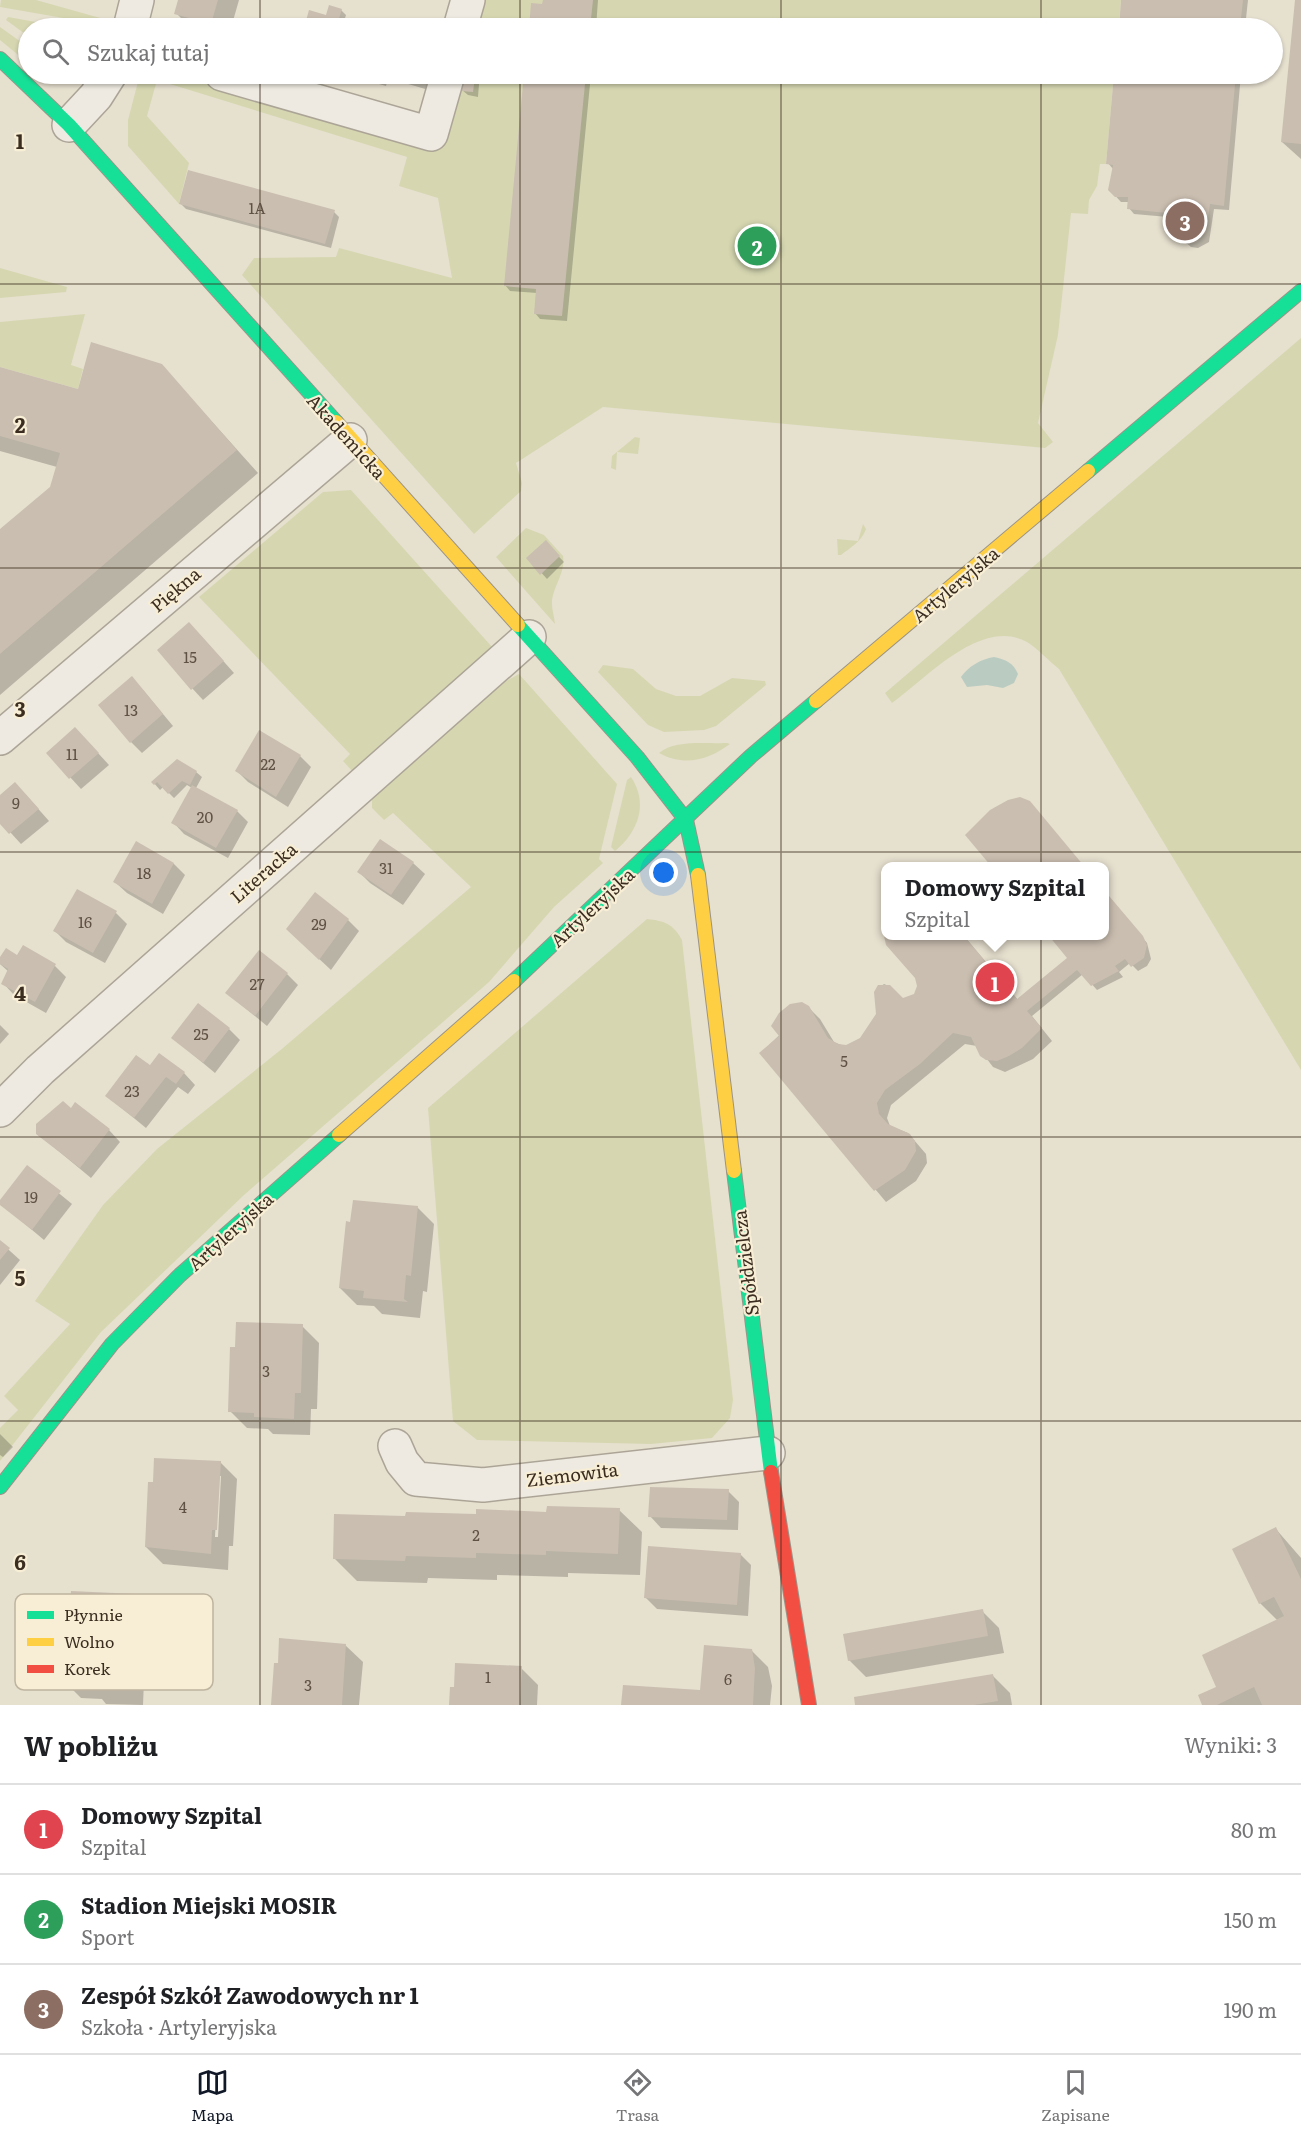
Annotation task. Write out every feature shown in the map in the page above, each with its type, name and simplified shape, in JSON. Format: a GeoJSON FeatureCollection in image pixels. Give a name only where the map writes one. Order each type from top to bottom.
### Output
{"type":"FeatureCollection","features":[{"type":"Feature","properties":{"kind":"street"},"geometry":{"type":"LineString","coordinates":[[132,18],[137,0]]}},
{"type":"Feature","properties":{"kind":"street"},"geometry":{"type":"LineString","coordinates":[[463,18],[468,0]]}},
{"type":"Feature","properties":{"kind":"street","name":"Akademicka"},"geometry":{"type":"LineString","coordinates":[[0,59],[18,74]]}},
{"type":"Feature","properties":{"kind":"street","name":"Akademicka"},"geometry":{"type":"LineString","coordinates":[[29,84],[69,125],[648,771],[686,820]]}},
{"type":"Feature","properties":{"kind":"street"},"geometry":{"type":"LineString","coordinates":[[69,125],[96,96],[104,84]]}},
{"type":"Feature","properties":{"kind":"street"},"geometry":{"type":"LineString","coordinates":[[257,84],[431,134],[445,84]]}},
{"type":"Feature","properties":{"kind":"street","name":"Artyleryjska"},"geometry":{"type":"LineString","coordinates":[[0,1487],[112,1344],[180,1275],[513,982],[751,756],[1301,291]]}},
{"type":"Feature","properties":{"kind":"street","name":"Piękna"},"geometry":{"type":"LineString","coordinates":[[0,738],[350,440]]}},
{"type":"Feature","properties":{"kind":"street","name":"Literacka"},"geometry":{"type":"LineString","coordinates":[[0,1110],[48,1062],[529,638]]}},
{"type":"Feature","properties":{"kind":"street","name":"Spółdzielcza"},"geometry":{"type":"LineString","coordinates":[[686,820],[698,875],[768,1453],[809,1705]]}},
{"type":"Feature","properties":{"kind":"street","name":"Ziemowita"},"geometry":{"type":"LineString","coordinates":[[395,1446],[402,1462],[416,1479],[483,1485],[768,1453]]}},
{"type":"Feature","properties":{"kind":"green space"},"geometry":{"type":"Polygon","coordinates":[[[1,0],[36,0],[100,18],[63,18],[0,7],[1,0]]]}},
{"type":"Feature","properties":{"kind":"green space"},"geometry":{"type":"Polygon","coordinates":[[[478,0],[1121,0],[1120,18],[473,18],[478,0]]]}},
{"type":"Feature","properties":{"kind":"green space"},"geometry":{"type":"Polygon","coordinates":[[[8,17],[18,19],[18,29],[6,20],[8,17]]]}},
{"type":"Feature","properties":{"kind":"green space"},"geometry":{"type":"Polygon","coordinates":[[[0,27],[18,40],[18,55],[0,40],[0,27]]]}},
{"type":"Feature","properties":{"kind":"green space"},"geometry":{"type":"Polygon","coordinates":[[[137,84],[156,84],[147,116],[189,163],[179,204],[128,146],[128,120],[137,84]]]}},
{"type":"Feature","properties":{"kind":"green space"},"geometry":{"type":"Polygon","coordinates":[[[170,84],[237,84],[433,144],[439,149],[455,84],[1113,84],[1106,164],[1100,164],[1097,186],[1089,200],[1088,214],[1071,213],[1058,335],[1038,423],[1053,442],[1045,448],[603,407],[516,463],[522,483],[521,491],[474,534],[242,275],[254,258],[336,257],[339,248],[452,278],[438,198],[399,186],[407,157],[170,84]]]}},
{"type":"Feature","properties":{"kind":"green space"},"geometry":{"type":"Polygon","coordinates":[[[0,268],[67,287],[66,292],[0,298],[0,268]]]}},
{"type":"Feature","properties":{"kind":"green space"},"geometry":{"type":"Polygon","coordinates":[[[85,314],[71,365],[83,369],[78,389],[0,367],[0,322],[85,314]]]}},
{"type":"Feature","properties":{"kind":"green space"},"geometry":{"type":"Polygon","coordinates":[[[1301,338],[1301,1070],[1059,669],[1027,642],[1009,636],[991,637],[955,654],[892,703],[885,693],[1301,338]]]}},
{"type":"Feature","properties":{"kind":"green space"},"geometry":{"type":"Polygon","coordinates":[[[635,437],[640,438],[638,454],[617,452],[616,470],[611,468],[612,456],[635,437]]]}},
{"type":"Feature","properties":{"kind":"green space"},"geometry":{"type":"Polygon","coordinates":[[[351,490],[493,648],[353,772],[343,761],[350,754],[199,597],[323,492],[351,490]]]}},
{"type":"Feature","properties":{"kind":"green space"},"geometry":{"type":"Polygon","coordinates":[[[863,524],[866,529],[858,541],[863,524]]]}},
{"type":"Feature","properties":{"kind":"green space"},"geometry":{"type":"Polygon","coordinates":[[[526,528],[544,535],[563,556],[562,571],[552,599],[555,624],[496,557],[526,528]]]}},
{"type":"Feature","properties":{"kind":"green space"},"geometry":{"type":"Polygon","coordinates":[[[837,539],[858,541],[841,555],[838,555],[837,539]]]}},
{"type":"Feature","properties":{"kind":"green space"},"geometry":{"type":"Polygon","coordinates":[[[603,665],[633,669],[656,689],[676,696],[700,696],[732,678],[765,681],[766,685],[716,726],[704,730],[664,732],[648,725],[598,672],[603,665]]]}},
{"type":"Feature","properties":{"kind":"green space"},"geometry":{"type":"Polygon","coordinates":[[[519,674],[617,784],[599,859],[603,863],[554,907],[489,982],[244,1195],[101,1332],[0,1461],[0,1428],[18,1410],[4,1396],[70,1324],[35,1301],[103,1205],[157,1149],[283,1048],[471,887],[393,813],[384,820],[372,808],[372,796],[506,681],[519,674]]]}},
{"type":"Feature","properties":{"kind":"green space"},"geometry":{"type":"Polygon","coordinates":[[[682,744],[730,744],[722,750],[696,760],[678,760],[659,753],[682,744]]]}},
{"type":"Feature","properties":{"kind":"green space"},"geometry":{"type":"Polygon","coordinates":[[[631,777],[639,797],[638,817],[630,835],[615,851],[611,847],[627,780],[631,777]]]}},
{"type":"Feature","properties":{"kind":"green space"},"geometry":{"type":"Polygon","coordinates":[[[647,919],[668,924],[682,940],[733,1400],[730,1418],[712,1438],[651,1444],[477,1440],[453,1421],[428,1108],[647,919]]]}},
{"type":"Feature","properties":{"kind":"shaded area"},"geometry":{"type":"Polygon","coordinates":[[[994,657],[1014,667],[1018,674],[1014,683],[1003,688],[987,685],[967,687],[961,677],[964,673],[984,659],[994,657]]]}},
{"type":"Feature","properties":{"kind":"building"},"geometry":{"type":"Polygon","coordinates":[[[178,0],[218,0],[213,18],[189,18],[174,14],[178,0]]]}},
{"type":"Feature","properties":{"kind":"building"},"geometry":{"type":"Polygon","coordinates":[[[543,0],[593,0],[591,18],[530,18],[531,3],[542,4],[543,0]]]}},
{"type":"Feature","properties":{"kind":"building"},"geometry":{"type":"Polygon","coordinates":[[[1121,0],[1243,0],[1241,18],[1120,18],[1121,0]]]}},
{"type":"Feature","properties":{"kind":"building"},"geometry":{"type":"Polygon","coordinates":[[[1295,0],[1301,0],[1301,144],[1281,142],[1295,0]]]}},
{"type":"Feature","properties":{"kind":"building"},"geometry":{"type":"Polygon","coordinates":[[[329,5],[342,9],[339,18],[307,18],[309,10],[326,15],[329,5]]]}},
{"type":"Feature","properties":{"kind":"building"},"geometry":{"type":"Polygon","coordinates":[[[462,84],[474,84],[473,92],[461,91],[462,84]]]}},
{"type":"Feature","properties":{"kind":"building"},"geometry":{"type":"Polygon","coordinates":[[[523,84],[585,84],[562,316],[534,314],[536,289],[504,286],[523,84]]]}},
{"type":"Feature","properties":{"kind":"building"},"geometry":{"type":"Polygon","coordinates":[[[1113,84],[1235,84],[1224,206],[1210,204],[1206,232],[1197,242],[1188,244],[1178,239],[1173,225],[1166,224],[1167,213],[1127,209],[1128,197],[1115,197],[1108,190],[1113,165],[1106,164],[1113,84]]]}},
{"type":"Feature","properties":{"kind":"building"},"geometry":{"type":"Polygon","coordinates":[[[188,170],[335,210],[325,244],[179,204],[188,170]]]}},
{"type":"Feature","properties":{"kind":"building"},"geometry":{"type":"Polygon","coordinates":[[[91,342],[162,364],[237,450],[0,654],[0,529],[50,487],[60,453],[0,436],[0,367],[78,389],[91,342]]]}},
{"type":"Feature","properties":{"kind":"building"},"geometry":{"type":"Polygon","coordinates":[[[546,540],[560,556],[540,575],[526,558],[546,540]]]}},
{"type":"Feature","properties":{"kind":"building"},"geometry":{"type":"Polygon","coordinates":[[[189,622],[224,661],[191,690],[157,650],[189,622]]]}},
{"type":"Feature","properties":{"kind":"building"},"geometry":{"type":"Polygon","coordinates":[[[132,676],[163,714],[130,743],[98,705],[132,676]]]}},
{"type":"Feature","properties":{"kind":"building"},"geometry":{"type":"Polygon","coordinates":[[[75,727],[99,753],[69,779],[46,753],[75,727]]]}},
{"type":"Feature","properties":{"kind":"building"},"geometry":{"type":"Polygon","coordinates":[[[259,730],[301,755],[276,797],[235,771],[259,730]]]}},
{"type":"Feature","properties":{"kind":"building"},"geometry":{"type":"Polygon","coordinates":[[[177,759],[197,771],[190,785],[182,781],[168,794],[157,782],[154,785],[151,782],[177,759]]]}},
{"type":"Feature","properties":{"kind":"building"},"geometry":{"type":"Polygon","coordinates":[[[15,782],[39,809],[9,834],[0,824],[0,795],[15,782]]]}},
{"type":"Feature","properties":{"kind":"building"},"geometry":{"type":"Polygon","coordinates":[[[192,785],[238,810],[216,848],[171,823],[192,785]]]}},
{"type":"Feature","properties":{"kind":"building"},"geometry":{"type":"Polygon","coordinates":[[[1020,797],[1030,801],[1081,862],[988,862],[965,835],[990,810],[1008,800],[1020,797]]]}},
{"type":"Feature","properties":{"kind":"building"},"geometry":{"type":"Polygon","coordinates":[[[380,839],[414,862],[391,895],[357,872],[380,839]]]}},
{"type":"Feature","properties":{"kind":"building"},"geometry":{"type":"Polygon","coordinates":[[[136,841],[174,863],[152,904],[113,882],[136,841]]]}},
{"type":"Feature","properties":{"kind":"building"},"geometry":{"type":"Polygon","coordinates":[[[77,889],[117,911],[93,953],[53,931],[77,889]]]}},
{"type":"Feature","properties":{"kind":"building"},"geometry":{"type":"Polygon","coordinates":[[[315,892],[349,919],[319,960],[286,929],[315,892]]]}},
{"type":"Feature","properties":{"kind":"building"},"geometry":{"type":"Polygon","coordinates":[[[1109,896],[1143,936],[1147,945],[1144,958],[1131,967],[1125,959],[1115,966],[1119,971],[1091,986],[1077,970],[1027,1011],[1042,1028],[1022,1048],[1009,1056],[997,1061],[986,1060],[980,1056],[971,1037],[953,1033],[920,1064],[885,1090],[877,1103],[879,1114],[888,1124],[910,1134],[915,1141],[916,1151],[905,1170],[874,1191],[759,1053],[779,1036],[771,1026],[779,1013],[790,1004],[802,1002],[809,1006],[828,1038],[838,1044],[846,1045],[860,1038],[876,1014],[874,992],[878,985],[890,985],[903,998],[914,994],[917,986],[915,978],[886,945],[885,940],[967,940],[1017,999],[1067,958],[1052,940],[1109,940],[1109,896]]]}},
{"type":"Feature","properties":{"kind":"building"},"geometry":{"type":"Polygon","coordinates":[[[23,945],[56,964],[35,1002],[1,984],[8,969],[0,964],[0,957],[6,948],[17,955],[23,945]]]}},
{"type":"Feature","properties":{"kind":"building"},"geometry":{"type":"Polygon","coordinates":[[[259,950],[288,973],[255,1016],[225,993],[259,950]]]}},
{"type":"Feature","properties":{"kind":"building"},"geometry":{"type":"Polygon","coordinates":[[[198,1003],[230,1028],[203,1063],[171,1038],[198,1003]]]}},
{"type":"Feature","properties":{"kind":"building"},"geometry":{"type":"Polygon","coordinates":[[[159,1053],[185,1072],[176,1084],[166,1077],[134,1118],[105,1096],[136,1055],[150,1065],[159,1053]]]}},
{"type":"Feature","properties":{"kind":"building"},"geometry":{"type":"Polygon","coordinates":[[[63,1101],[71,1108],[75,1102],[110,1129],[80,1168],[36,1134],[36,1124],[63,1101]]]}},
{"type":"Feature","properties":{"kind":"building"},"geometry":{"type":"Polygon","coordinates":[[[27,1165],[61,1191],[32,1230],[0,1205],[0,1200],[27,1165]]]}},
{"type":"Feature","properties":{"kind":"building"},"geometry":{"type":"Polygon","coordinates":[[[353,1200],[418,1206],[411,1276],[406,1275],[404,1299],[408,1302],[363,1298],[364,1291],[339,1288],[346,1221],[350,1222],[353,1200]]]}},
{"type":"Feature","properties":{"kind":"building"},"geometry":{"type":"Polygon","coordinates":[[[0,1240],[10,1248],[0,1260],[0,1240]]]}},
{"type":"Feature","properties":{"kind":"building"},"geometry":{"type":"Polygon","coordinates":[[[236,1322],[303,1324],[301,1393],[295,1393],[294,1419],[254,1417],[254,1413],[228,1412],[230,1347],[235,1347],[236,1322]]]}},
{"type":"Feature","properties":{"kind":"building"},"geometry":{"type":"Polygon","coordinates":[[[154,1458],[221,1461],[217,1530],[212,1530],[211,1554],[145,1547],[148,1482],[153,1482],[154,1458]]]}},
{"type":"Feature","properties":{"kind":"building"},"geometry":{"type":"Polygon","coordinates":[[[650,1487],[729,1489],[727,1520],[648,1517],[650,1487]]]}},
{"type":"Feature","properties":{"kind":"building"},"geometry":{"type":"Polygon","coordinates":[[[547,1506],[620,1508],[618,1554],[546,1551],[546,1555],[476,1553],[476,1558],[406,1556],[405,1561],[333,1559],[334,1514],[405,1516],[406,1512],[476,1514],[476,1509],[546,1512],[547,1506]]]}},
{"type":"Feature","properties":{"kind":"building"},"geometry":{"type":"Polygon","coordinates":[[[1276,1527],[1301,1579],[1301,1705],[1262,1705],[1254,1687],[1217,1705],[1202,1705],[1198,1695],[1216,1687],[1202,1655],[1284,1616],[1274,1597],[1259,1604],[1232,1549],[1276,1527]]]}},
{"type":"Feature","properties":{"kind":"building"},"geometry":{"type":"Polygon","coordinates":[[[648,1546],[741,1553],[737,1605],[644,1598],[648,1546]]]}},
{"type":"Feature","properties":{"kind":"building"},"geometry":{"type":"Polygon","coordinates":[[[71,1591],[136,1594],[71,1594],[71,1591]]]}},
{"type":"Feature","properties":{"kind":"building"},"geometry":{"type":"Polygon","coordinates":[[[983,1609],[988,1636],[848,1661],[843,1634],[983,1609]]]}},
{"type":"Feature","properties":{"kind":"building"},"geometry":{"type":"Polygon","coordinates":[[[279,1638],[346,1644],[342,1705],[271,1705],[274,1663],[278,1663],[279,1638]]]}},
{"type":"Feature","properties":{"kind":"building"},"geometry":{"type":"Polygon","coordinates":[[[704,1645],[752,1649],[755,1668],[753,1705],[621,1705],[623,1685],[700,1690],[704,1645]]]}},
{"type":"Feature","properties":{"kind":"building"},"geometry":{"type":"Polygon","coordinates":[[[455,1663],[522,1666],[520,1705],[449,1705],[450,1687],[454,1687],[455,1663]]]}},
{"type":"Feature","properties":{"kind":"building"},"geometry":{"type":"Polygon","coordinates":[[[993,1674],[998,1701],[974,1705],[855,1705],[854,1697],[993,1674]]]}},
{"type":"Feature","properties":{"kind":"traffic: fast"},"geometry":{"type":"LineString","coordinates":[[0,59],[18,76]]}},
{"type":"Feature","properties":{"kind":"traffic: fast"},"geometry":{"type":"LineString","coordinates":[[26,84],[69,125],[336,422]]}},
{"type":"Feature","properties":{"kind":"traffic: fast"},"geometry":{"type":"LineString","coordinates":[[1088,471],[1301,291]]}},
{"type":"Feature","properties":{"kind":"traffic: fast"},"geometry":{"type":"LineString","coordinates":[[518,625],[637,757],[686,820],[698,875]]}},
{"type":"Feature","properties":{"kind":"traffic: fast"},"geometry":{"type":"LineString","coordinates":[[514,981],[751,756],[816,701]]}},
{"type":"Feature","properties":{"kind":"traffic: fast"},"geometry":{"type":"LineString","coordinates":[[0,1487],[112,1344],[180,1275],[339,1135]]}},
{"type":"Feature","properties":{"kind":"traffic: fast"},"geometry":{"type":"LineString","coordinates":[[734,1171],[771,1472]]}},
{"type":"Feature","properties":{"kind":"traffic: slow"},"geometry":{"type":"LineString","coordinates":[[336,422],[518,625]]}},
{"type":"Feature","properties":{"kind":"traffic: slow"},"geometry":{"type":"LineString","coordinates":[[816,701],[1088,471]]}},
{"type":"Feature","properties":{"kind":"traffic: slow"},"geometry":{"type":"LineString","coordinates":[[698,875],[734,1171]]}},
{"type":"Feature","properties":{"kind":"traffic: slow"},"geometry":{"type":"LineString","coordinates":[[339,1135],[514,981]]}},
{"type":"Feature","properties":{"kind":"traffic: jam"},"geometry":{"type":"LineString","coordinates":[[771,1472],[809,1705]]}},
{"type":"Feature","properties":{"kind":"place","name":"Zespół Szkół Zawodowych nr 1"},"geometry":{"type":"Point","coordinates":[1185,221]}},
{"type":"Feature","properties":{"kind":"place","name":"Stadion Miejski MOSIR"},"geometry":{"type":"Point","coordinates":[757,246]}},
{"type":"Feature","properties":{"kind":"place","name":"Domowy Szpital"},"geometry":{"type":"Point","coordinates":[995,982]}}]}
